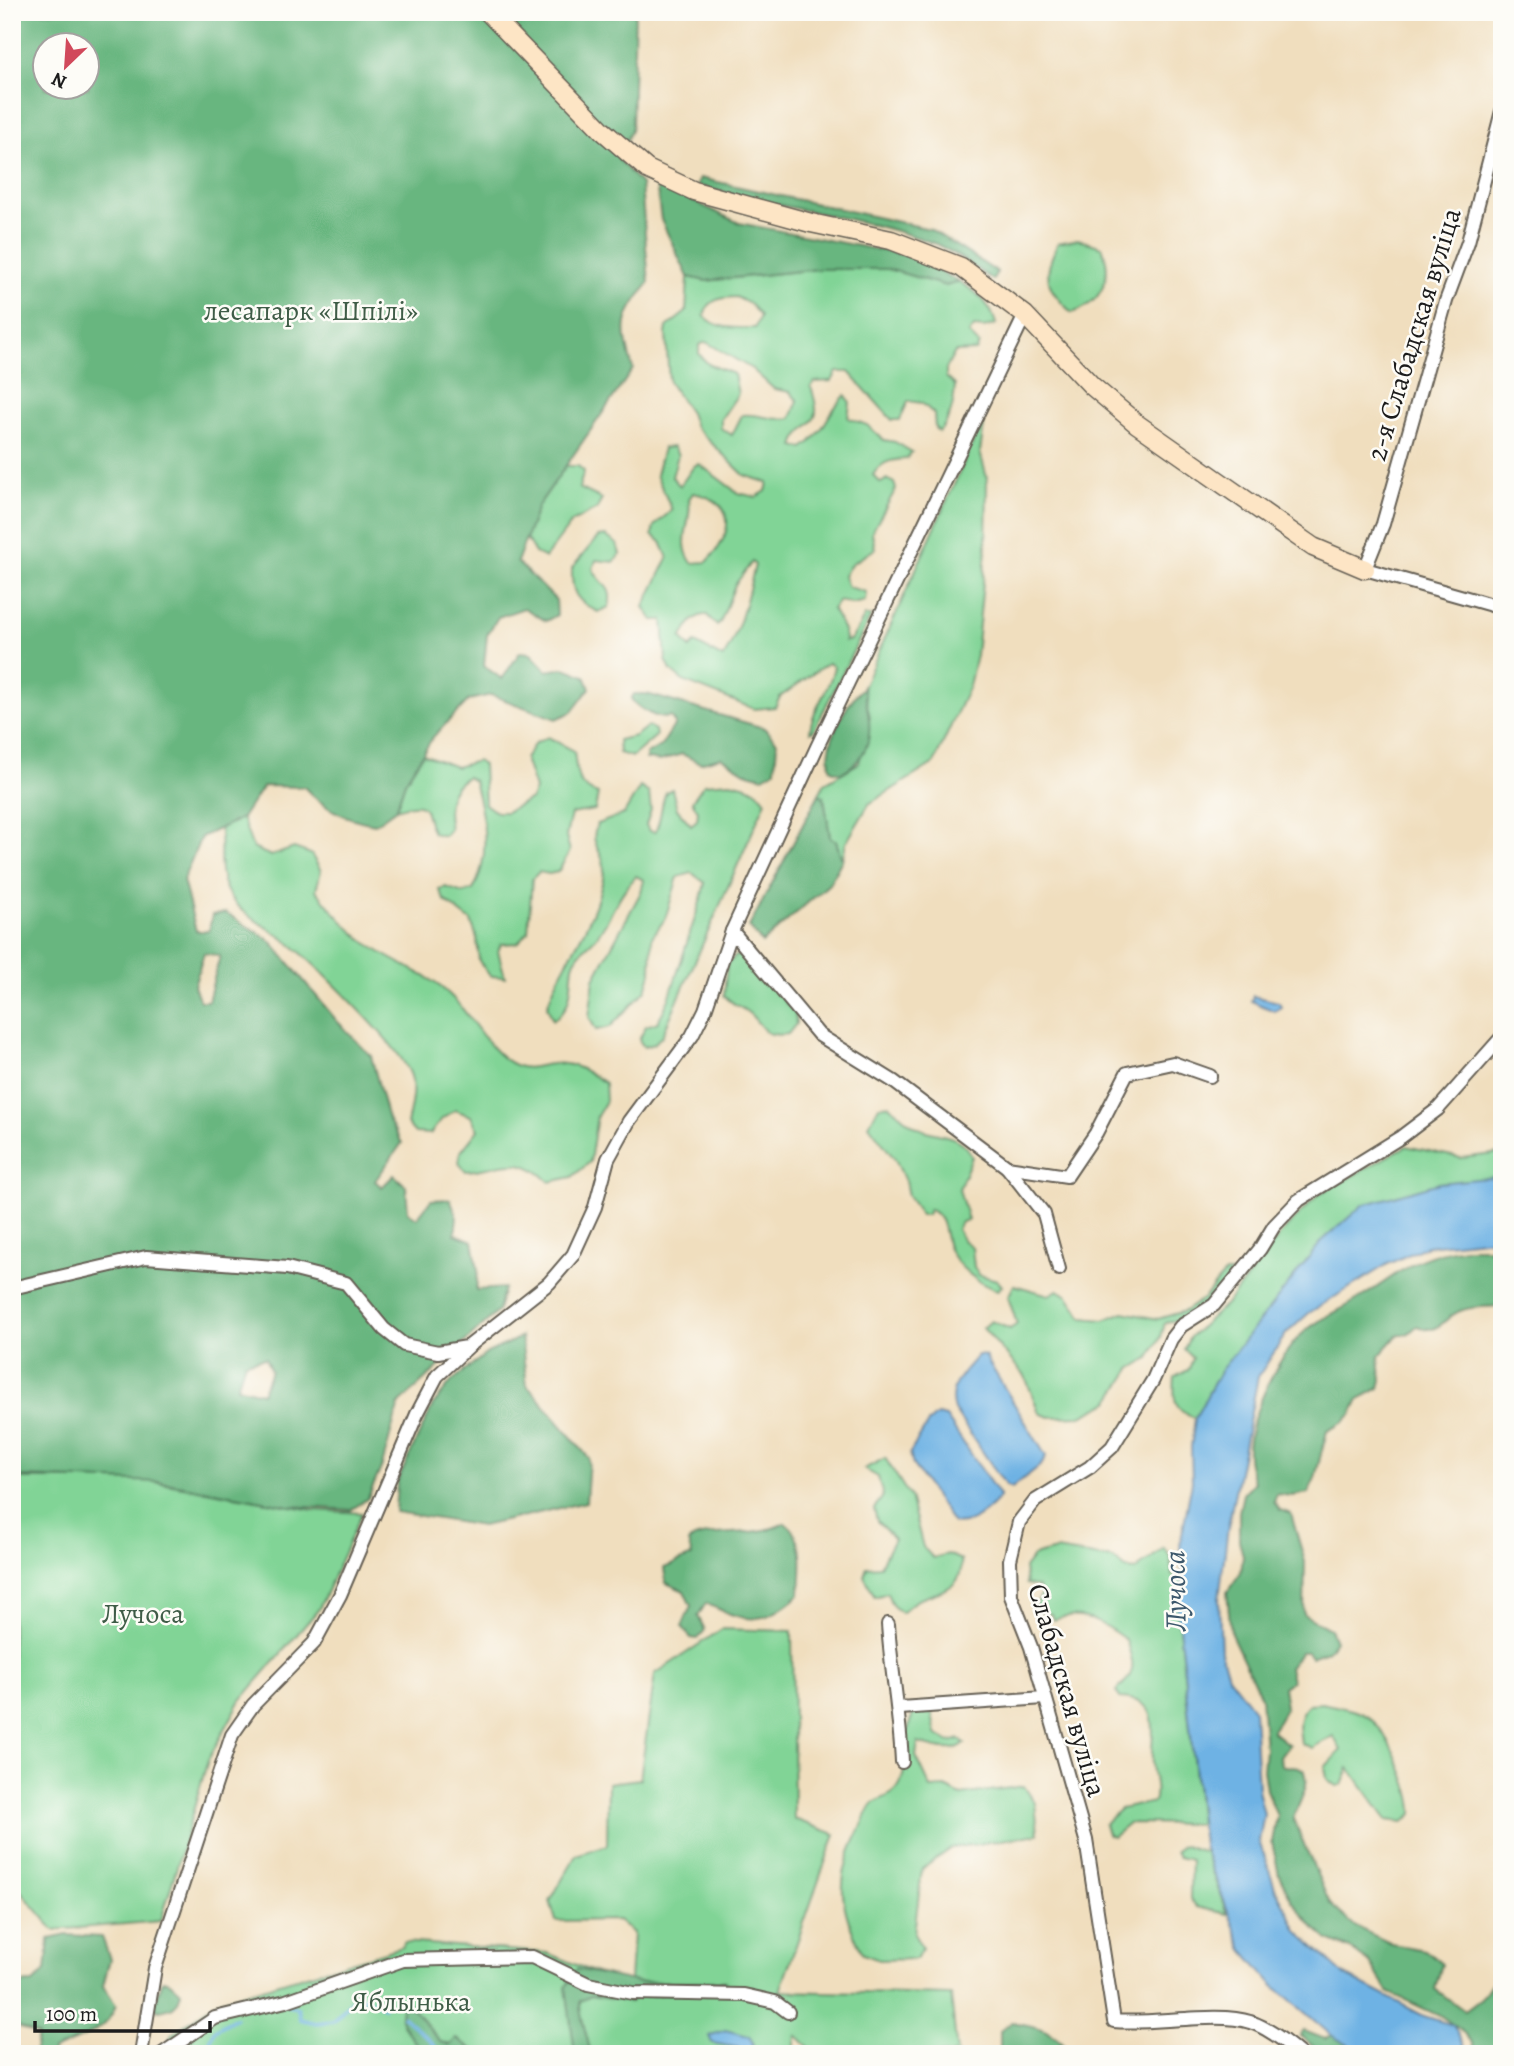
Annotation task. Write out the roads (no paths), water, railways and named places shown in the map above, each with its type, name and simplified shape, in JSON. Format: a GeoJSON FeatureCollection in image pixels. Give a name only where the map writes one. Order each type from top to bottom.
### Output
{"type":"FeatureCollection","features":[{"type":"Feature","properties":{"kind":"street"},"geometry":{"type":"LineString","coordinates":[[488,12],[603,131],[647,169],[694,191],[811,223],[891,240],[961,267],[1026,315],[1092,386],[1137,424],[1313,547],[1365,569],[1502,608]]}},
{"type":"Feature","properties":{"kind":"street","name":"2-я Слабадская вуліца"},"geometry":{"type":"LineString","coordinates":[[1365,569],[1383,524],[1446,301],[1468,242],[1502,111]]}},
{"type":"Feature","properties":{"kind":"street"},"geometry":{"type":"LineString","coordinates":[[141,2054],[155,1968],[232,1735],[253,1705],[314,1643],[340,1595],[417,1414],[438,1376],[469,1346],[549,1283],[573,1255],[595,1207],[608,1159],[629,1121],[692,1035],[705,1010],[732,931],[817,747],[1026,315]]}},
{"type":"Feature","properties":{"kind":"street"},"geometry":{"type":"LineString","coordinates":[[732,931],[819,1035],[894,1081],[1007,1167],[1044,1213],[1059,1269]]}},
{"type":"Feature","properties":{"kind":"street","name":"Слабадская вуліца"},"geometry":{"type":"LineString","coordinates":[[1300,2054],[1250,2022],[1227,2019],[1139,2023],[1114,2021],[1086,1840],[1031,1647],[1011,1595],[1010,1560],[1019,1522],[1035,1502],[1090,1467],[1112,1447],[1153,1380],[1171,1339],[1181,1326],[1214,1304],[1260,1249],[1274,1226],[1299,1200],[1401,1137],[1438,1109],[1502,1037]]}},
{"type":"Feature","properties":{"kind":"street"},"geometry":{"type":"LineString","coordinates":[[1007,1167],[1067,1176],[1096,1133],[1127,1073],[1172,1063],[1210,1076]]}},
{"type":"Feature","properties":{"kind":"street"},"geometry":{"type":"LineString","coordinates":[[12,1288],[146,1257],[287,1268],[346,1283],[384,1329],[404,1345],[439,1353],[469,1346]]}},
{"type":"Feature","properties":{"kind":"street"},"geometry":{"type":"LineString","coordinates":[[888,1624],[892,1676],[900,1708],[902,1762]]}},
{"type":"Feature","properties":{"kind":"street"},"geometry":{"type":"LineString","coordinates":[[900,1708],[1045,1699]]}},
{"type":"Feature","properties":{"kind":"street"},"geometry":{"type":"LineString","coordinates":[[162,2054],[215,2018],[286,2001],[403,1960],[532,1958],[588,1984],[634,1993],[744,1995],[775,2002],[788,2012]]}},
{"type":"Feature","properties":{"kind":"water"},"geometry":{"type":"Polygon","coordinates":[[[1253,996],[1279,1002],[1281,1007],[1274,1011],[1251,1001],[1253,996]]]}},
{"type":"Feature","properties":{"kind":"water"},"geometry":{"type":"Polygon","coordinates":[[[1502,1178],[1502,1238],[1427,1246],[1388,1264],[1309,1313],[1286,1334],[1258,1377],[1228,1527],[1219,1599],[1221,1652],[1228,1676],[1254,1710],[1258,1789],[1264,1814],[1259,1841],[1276,1890],[1298,1932],[1343,1974],[1424,2016],[1453,2025],[1468,2054],[1364,2054],[1331,2035],[1273,1985],[1243,1950],[1203,1846],[1177,1608],[1183,1580],[1180,1545],[1192,1482],[1191,1447],[1195,1418],[1221,1370],[1322,1241],[1363,1205],[1439,1183],[1502,1178]]]}},
{"type":"Feature","properties":{"kind":"water"},"geometry":{"type":"Polygon","coordinates":[[[978,1355],[985,1356],[1046,1456],[1042,1464],[1012,1488],[1006,1486],[954,1410],[954,1387],[978,1355]]]}},
{"type":"Feature","properties":{"kind":"water"},"geometry":{"type":"Polygon","coordinates":[[[937,1415],[946,1417],[1000,1497],[985,1512],[959,1524],[953,1523],[913,1465],[910,1453],[928,1423],[937,1415]]]}},
{"type":"Feature","properties":{"kind":"water"},"geometry":{"type":"Polygon","coordinates":[[[725,2030],[749,2036],[753,2043],[752,2050],[712,2043],[709,2036],[725,2030]]]}},
{"type":"Feature","properties":{"kind":"waterway"},"geometry":{"type":"LineString","coordinates":[[288,2006],[298,2008],[300,2019],[315,2023],[333,2021],[352,2000],[363,1997],[384,2007]]}},
{"type":"Feature","properties":{"kind":"waterway"},"geometry":{"type":"LineString","coordinates":[[403,2016],[429,2039],[441,2054]]}},
{"type":"Feature","properties":{"kind":"waterway"},"geometry":{"type":"LineString","coordinates":[[204,2054],[215,2030],[236,2018]]}},
{"type":"Feature","properties":{"kind":"park label","name":"лесапарк «Шпілі»"},"geometry":{"type":"Point","coordinates":[311,310]}},
{"type":"Feature","properties":{"kind":"park label","name":"Лучоса"},"geometry":{"type":"Point","coordinates":[143,1613]}},
{"type":"Feature","properties":{"kind":"park label","name":"Яблынька"},"geometry":{"type":"Point","coordinates":[411,2001]}},
{"type":"Feature","properties":{"kind":"water label","name":"Лучоса"},"geometry":{"type":"Point","coordinates":[1175,1591]}}]}
